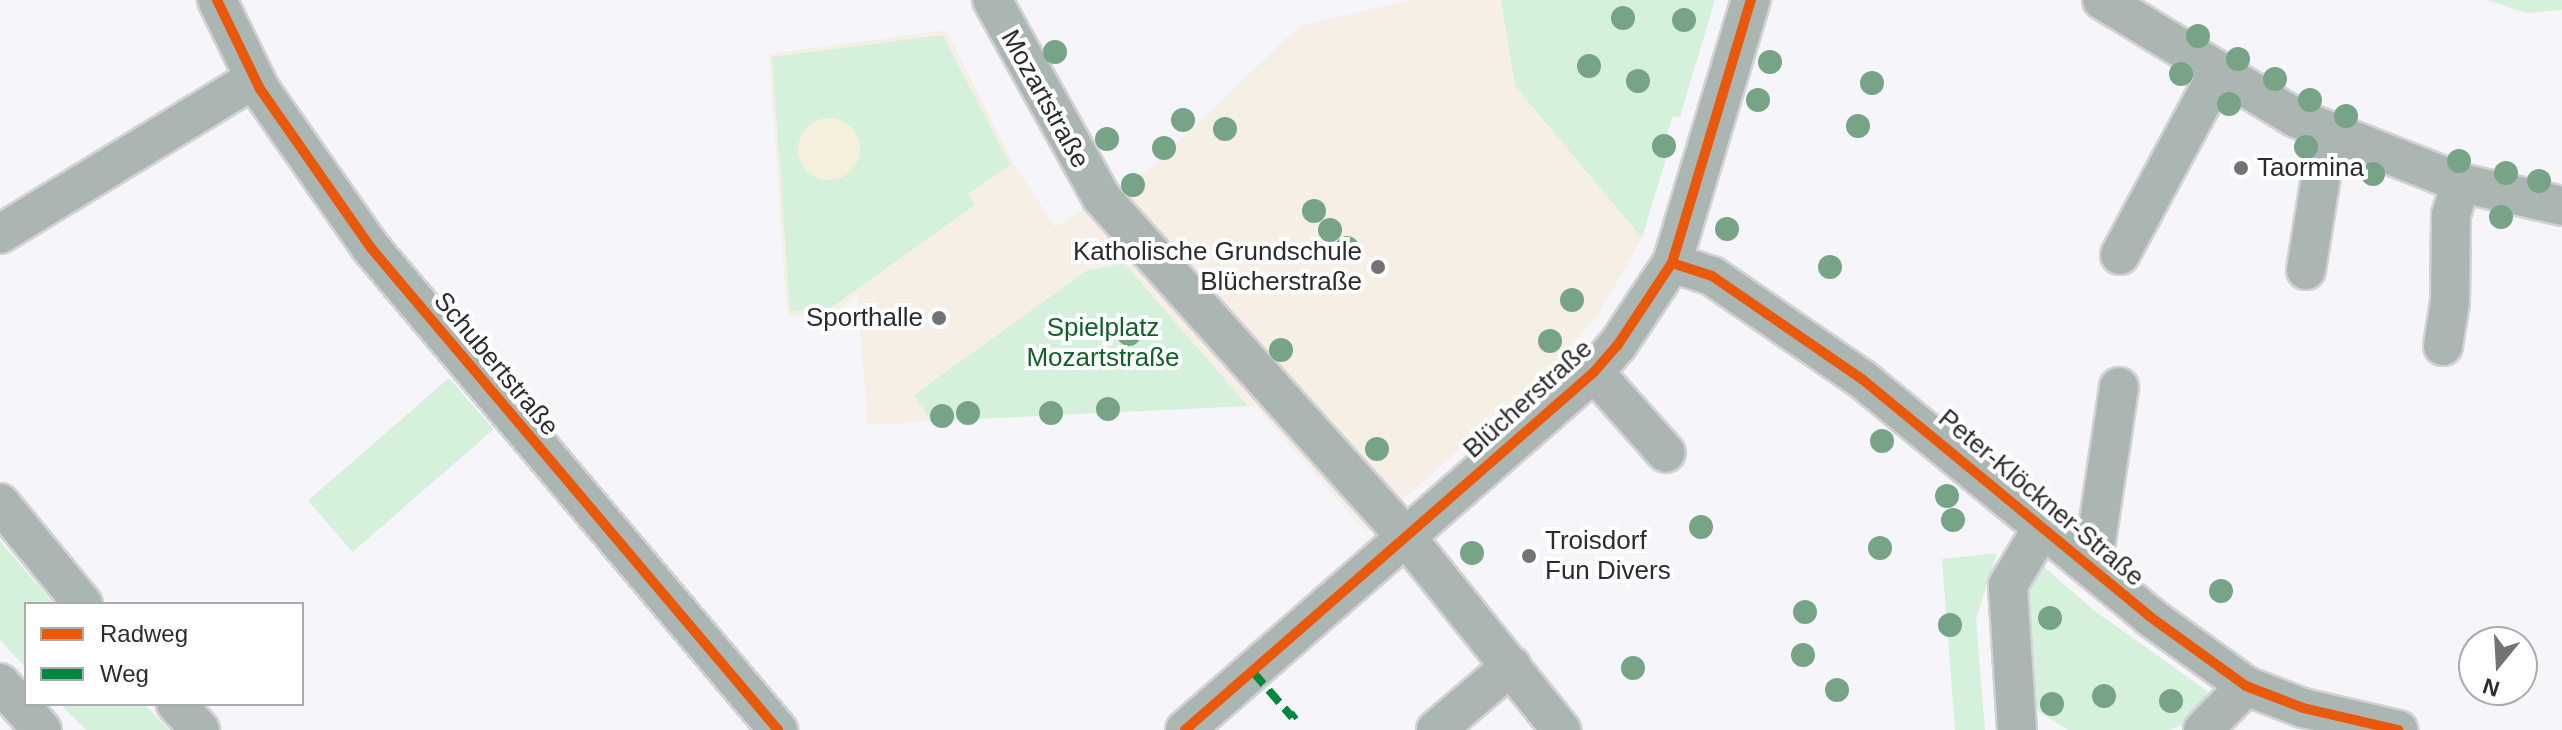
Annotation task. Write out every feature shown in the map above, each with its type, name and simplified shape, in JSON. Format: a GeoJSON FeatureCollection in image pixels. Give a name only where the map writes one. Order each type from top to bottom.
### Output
{"type":"FeatureCollection","features":[{"type":"Feature","properties":{"kind":"street","name":"Schubertstraße"},"geometry":{"type":"LineString","coordinates":[[217,0],[254,79],[381,260],[778,730]]}},
{"type":"Feature","properties":{"kind":"street","name":"Mozartstraße"},"geometry":{"type":"LineString","coordinates":[[992,0],[1101,197],[1406,537],[1561,730]]}},
{"type":"Feature","properties":{"kind":"street","name":"Blücherstraße"},"geometry":{"type":"LineString","coordinates":[[1185,730],[1594,372],[1642,314],[1672,263],[1751,0]]}},
{"type":"Feature","properties":{"kind":"street"},"geometry":{"type":"LineString","coordinates":[[2116,4],[2218,72],[2328,132],[2461,183],[2562,206]]}},
{"type":"Feature","properties":{"kind":"street"},"geometry":{"type":"LineString","coordinates":[[2120,255],[2218,72]]}},
{"type":"Feature","properties":{"kind":"street"},"geometry":{"type":"LineString","coordinates":[[0,234],[254,79]]}},
{"type":"Feature","properties":{"kind":"street"},"geometry":{"type":"LineString","coordinates":[[2306,270],[2328,132]]}},
{"type":"Feature","properties":{"kind":"street"},"geometry":{"type":"LineString","coordinates":[[2443,346],[2450,302],[2451,215],[2461,183]]}},
{"type":"Feature","properties":{"kind":"street","name":"Peter-Klöckner-Straße"},"geometry":{"type":"LineString","coordinates":[[1672,263],[1712,276],[1850,370],[2092,568],[2246,686],[2303,708],[2398,730]]}},
{"type":"Feature","properties":{"kind":"street"},"geometry":{"type":"LineString","coordinates":[[1594,372],[1666,453]]}},
{"type":"Feature","properties":{"kind":"street"},"geometry":{"type":"LineString","coordinates":[[2092,568],[2119,387]]}},
{"type":"Feature","properties":{"kind":"street"},"geometry":{"type":"LineString","coordinates":[[0,503],[81,602]]}},
{"type":"Feature","properties":{"kind":"street","name":"Peter-Klöckner-Straße"},"geometry":{"type":"LineString","coordinates":[[2017,730],[2008,585],[2043,527]]}},
{"type":"Feature","properties":{"kind":"street"},"geometry":{"type":"LineString","coordinates":[[1436,730],[1511,666]]}},
{"type":"Feature","properties":{"kind":"street"},"geometry":{"type":"LineString","coordinates":[[0,683],[42,730]]}},
{"type":"Feature","properties":{"kind":"street"},"geometry":{"type":"LineString","coordinates":[[2203,730],[2246,686]]}},
{"type":"Feature","properties":{"kind":"street"},"geometry":{"type":"LineString","coordinates":[[178,706],[200,730]]}},
{"type":"Feature","properties":{"kind":"shaded area","name":"Katholische Grundschule Blücherstraße"},"geometry":{"type":"Polygon","coordinates":[[[1411,0],[1501,0],[1515,86],[1642,238],[1597,317],[1538,380],[1366,532],[1256,407],[914,395],[931,421],[868,425],[857,295],[831,315],[787,316],[769,54],[946,30],[1014,164],[1055,227],[1151,168],[1299,26],[1411,0]]]}},
{"type":"Feature","properties":{"kind":"green space"},"geometry":{"type":"Polygon","coordinates":[[[1501,0],[1715,0],[1680,117],[1673,116],[1665,140],[1671,142],[1642,238],[1515,86],[1501,0]]]}},
{"type":"Feature","properties":{"kind":"green space"},"geometry":{"type":"Polygon","coordinates":[[[2487,0],[2562,0],[2562,10],[2526,13],[2487,0]]]}},
{"type":"Feature","properties":{"kind":"green space"},"geometry":{"type":"Polygon","coordinates":[[[943,35],[1010,165],[968,194],[975,205],[828,310],[790,311],[772,57],[943,35]]]}},
{"type":"Feature","properties":{"kind":"green space","name":"Spielplatz Mozartstraße"},"geometry":{"type":"Polygon","coordinates":[[[1124,263],[1248,406],[931,421],[914,395],[1086,271],[1124,263]]]}},
{"type":"Feature","properties":{"kind":"green space"},"geometry":{"type":"Polygon","coordinates":[[[449,378],[494,429],[352,552],[308,501],[449,378]]]}},
{"type":"Feature","properties":{"kind":"green space"},"geometry":{"type":"Polygon","coordinates":[[[0,541],[52,602],[24,602],[24,666],[0,640],[0,541]]]}},
{"type":"Feature","properties":{"kind":"green space"},"geometry":{"type":"Polygon","coordinates":[[[1997,553],[1976,619],[1985,730],[1955,730],[1942,559],[1997,553]]]}},
{"type":"Feature","properties":{"kind":"green space"},"geometry":{"type":"Polygon","coordinates":[[[2042,565],[2096,612],[2213,695],[2198,719],[2169,730],[2069,730],[2040,713],[2028,698],[2019,580],[2042,565]]]}},
{"type":"Feature","properties":{"kind":"green space"},"geometry":{"type":"Polygon","coordinates":[[[62,706],[146,706],[169,730],[86,730],[62,706]]]}},
{"type":"Feature","properties":{"kind":"sand"},"geometry":{"type":"Polygon","coordinates":[[[823,118],[835,118],[851,127],[858,137],[858,161],[851,171],[835,180],[823,180],[803,166],[798,155],[798,143],[812,123],[823,118]]]}},
{"type":"Feature","properties":{"kind":"marked path"},"geometry":{"type":"LineString","coordinates":[[1253,672],[1292,717],[1296,714]]}},
{"type":"Feature","properties":{"kind":"cycle path"},"geometry":{"type":"LineString","coordinates":[[217,0],[260,89],[371,248],[778,730]]}},
{"type":"Feature","properties":{"kind":"cycle path"},"geometry":{"type":"LineString","coordinates":[[1185,730],[1594,372],[1617,346],[1672,263],[1751,0]]}},
{"type":"Feature","properties":{"kind":"cycle path"},"geometry":{"type":"LineString","coordinates":[[1672,263],[1712,276],[1862,379],[2149,616],[2246,686],[2303,708],[2398,730]]}},
{"type":"Feature","properties":{"kind":"place","name":"Taormina"},"geometry":{"type":"Point","coordinates":[2241,168]}},
{"type":"Feature","properties":{"kind":"place","name":"Katholische Grundschule Blücherstraße"},"geometry":{"type":"Point","coordinates":[1378,267]}},
{"type":"Feature","properties":{"kind":"place","name":"Sporthalle"},"geometry":{"type":"Point","coordinates":[939,318]}},
{"type":"Feature","properties":{"kind":"place","name":"Troisdorf Fun Divers"},"geometry":{"type":"Point","coordinates":[1529,556]}}]}
